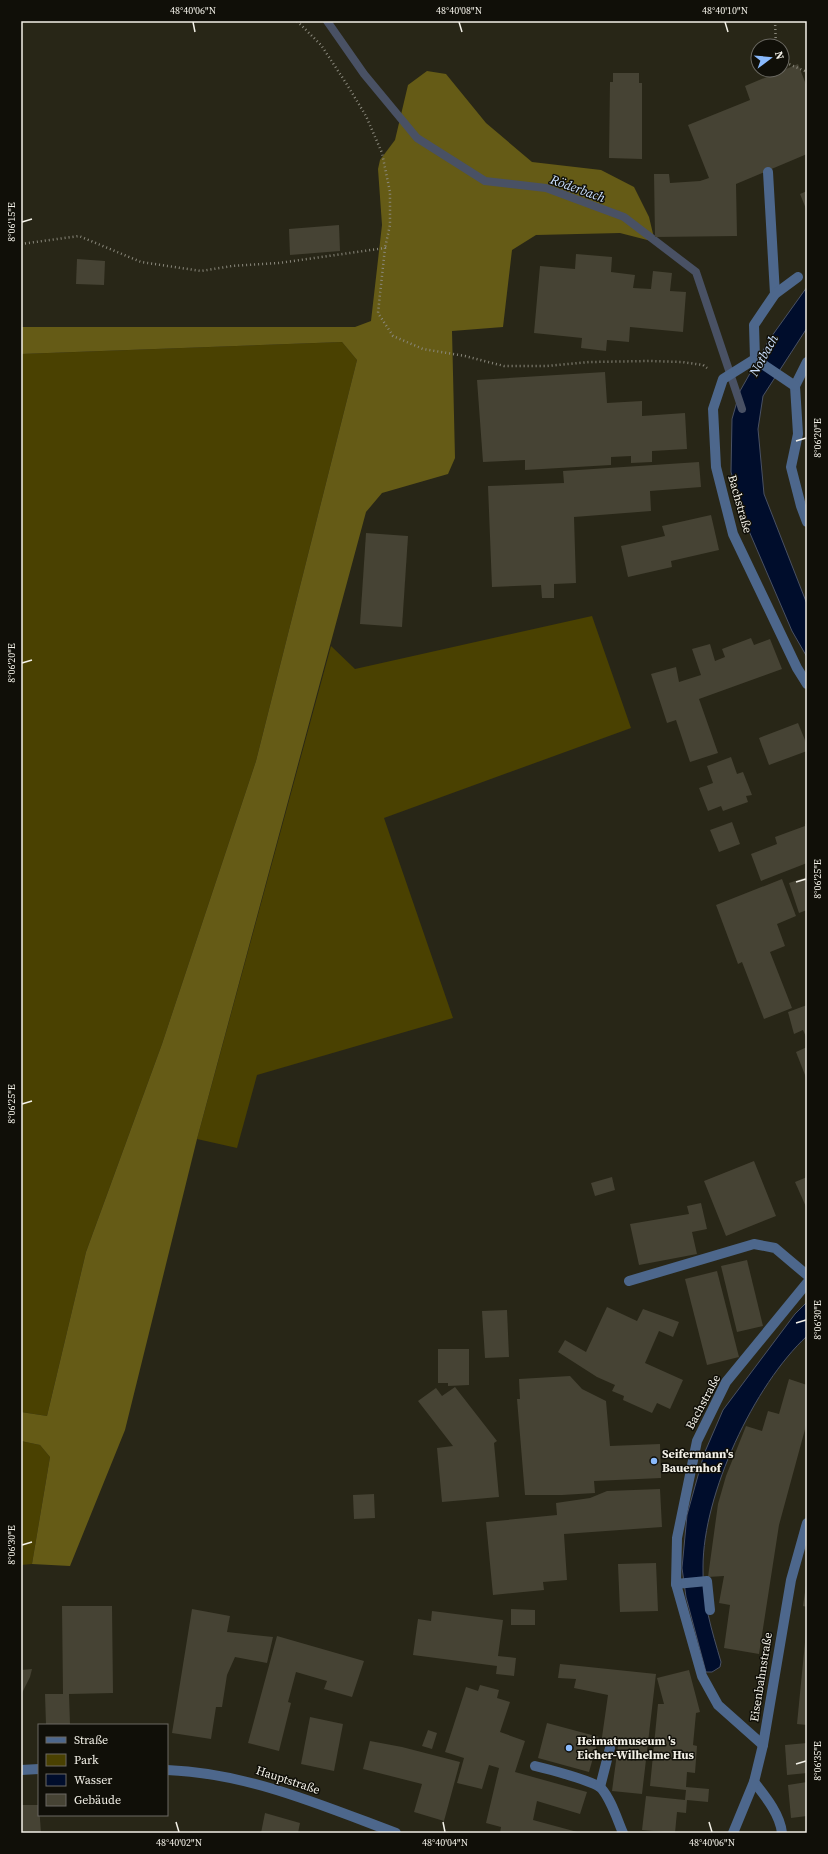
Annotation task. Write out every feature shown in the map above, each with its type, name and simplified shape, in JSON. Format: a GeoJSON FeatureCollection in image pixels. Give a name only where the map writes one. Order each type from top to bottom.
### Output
{"type":"FeatureCollection","features":[{"type":"Feature","properties":{"kind":"street"},"geometry":{"type":"LineString","coordinates":[[768,172],[775,294]]}},
{"type":"Feature","properties":{"kind":"street"},"geometry":{"type":"LineString","coordinates":[[754,359],[754,325],[775,294],[798,277]]}},
{"type":"Feature","properties":{"kind":"street"},"geometry":{"type":"LineString","coordinates":[[723,379],[754,359]]}},
{"type":"Feature","properties":{"kind":"street"},"geometry":{"type":"LineString","coordinates":[[754,359],[795,386]]}},
{"type":"Feature","properties":{"kind":"street"},"geometry":{"type":"LineString","coordinates":[[807,362],[795,386],[798,434],[790,467],[807,522]]}},
{"type":"Feature","properties":{"kind":"street","name":"Bachstraße"},"geometry":{"type":"LineString","coordinates":[[723,379],[713,409],[716,467],[733,534],[797,668],[807,684]]}},
{"type":"Feature","properties":{"kind":"street"},"geometry":{"type":"LineString","coordinates":[[629,1281],[754,1244],[775,1248],[807,1275]]}},
{"type":"Feature","properties":{"kind":"street","name":"Bachstraße"},"geometry":{"type":"LineString","coordinates":[[763,1745],[718,1705],[702,1676],[679,1583],[676,1538],[697,1441],[726,1382],[807,1283]]}},
{"type":"Feature","properties":{"kind":"street","name":"Eisenbahnstraße"},"geometry":{"type":"LineString","coordinates":[[733,1833],[754,1782],[763,1745],[791,1580],[807,1523]]}},
{"type":"Feature","properties":{"kind":"street"},"geometry":{"type":"LineString","coordinates":[[679,1583],[707,1582],[710,1610]]}},
{"type":"Feature","properties":{"kind":"street"},"geometry":{"type":"LineString","coordinates":[[600,1787],[610,1748]]}},
{"type":"Feature","properties":{"kind":"street"},"geometry":{"type":"LineString","coordinates":[[535,1766],[573,1776],[600,1787],[608,1800],[623,1833]]}},
{"type":"Feature","properties":{"kind":"street"},"geometry":{"type":"LineString","coordinates":[[21,1770],[38,1770]]}},
{"type":"Feature","properties":{"kind":"street","name":"Hauptstraße"},"geometry":{"type":"LineString","coordinates":[[168,1770],[212,1774],[249,1781],[284,1791],[396,1833]]}},
{"type":"Feature","properties":{"kind":"street"},"geometry":{"type":"LineString","coordinates":[[754,1782],[767,1798],[782,1827],[782,1833]]}},
{"type":"Feature","properties":{"kind":"path"},"geometry":{"type":"LineString","coordinates":[[297,21],[321,44],[366,116],[382,153],[390,192],[390,225],[385,248],[378,313],[393,336],[423,349],[465,356],[504,366],[547,366],[596,362],[682,362],[703,365],[723,379]]}},
{"type":"Feature","properties":{"kind":"path"},"geometry":{"type":"LineString","coordinates":[[774,21],[775,38]]}},
{"type":"Feature","properties":{"kind":"path"},"geometry":{"type":"LineString","coordinates":[[790,65],[807,72]]}},
{"type":"Feature","properties":{"kind":"path"},"geometry":{"type":"LineString","coordinates":[[21,244],[79,236],[141,262],[201,271],[232,266],[279,263],[385,248]]}},
{"type":"Feature","properties":{"kind":"green space"},"geometry":{"type":"Polygon","coordinates":[[[342,342],[357,360],[256,761],[162,1044],[86,1252],[47,1416],[21,1412],[21,354],[342,342]]]}},
{"type":"Feature","properties":{"kind":"green space"},"geometry":{"type":"Polygon","coordinates":[[[592,616],[631,728],[384,818],[453,1018],[257,1075],[237,1148],[197,1139],[331,646],[355,669],[592,616]]]}},
{"type":"Feature","properties":{"kind":"green space"},"geometry":{"type":"Polygon","coordinates":[[[21,1441],[40,1445],[50,1457],[32,1564],[21,1565],[21,1441]]]}},
{"type":"Feature","properties":{"kind":"shaded area"},"geometry":{"type":"Polygon","coordinates":[[[427,71],[446,74],[486,123],[532,162],[601,170],[634,187],[649,217],[655,242],[620,233],[536,235],[512,250],[503,327],[452,331],[455,458],[448,474],[382,493],[366,512],[197,1139],[125,1430],[70,1566],[32,1564],[50,1457],[40,1445],[21,1441],[21,1412],[47,1416],[86,1252],[162,1044],[256,761],[357,360],[342,342],[21,354],[21,327],[355,327],[371,321],[382,225],[378,169],[380,160],[395,140],[408,85],[427,71]]]}},
{"type":"Feature","properties":{"kind":"water","name":"Notbach"},"geometry":{"type":"Polygon","coordinates":[[[807,287],[807,328],[763,396],[758,429],[764,494],[807,604],[807,657],[792,631],[746,524],[731,472],[732,419],[740,391],[769,340],[807,287]]]}},
{"type":"Feature","properties":{"kind":"water"},"geometry":{"type":"Polygon","coordinates":[[[807,1302],[807,1336],[787,1357],[768,1382],[751,1411],[735,1442],[722,1475],[712,1507],[705,1538],[703,1579],[708,1615],[721,1662],[720,1667],[712,1672],[706,1672],[686,1597],[682,1568],[687,1515],[704,1454],[723,1410],[795,1314],[807,1302]]]}},
{"type":"Feature","properties":{"kind":"building"},"geometry":{"type":"Polygon","coordinates":[[[798,64],[807,87],[807,154],[736,184],[737,236],[655,237],[654,174],[669,174],[670,183],[700,181],[709,178],[688,125],[750,100],[745,86],[764,78],[790,78],[790,67],[798,64]]]}},
{"type":"Feature","properties":{"kind":"building"},"geometry":{"type":"Polygon","coordinates":[[[613,73],[639,73],[639,83],[642,83],[642,159],[609,158],[610,82],[613,82],[613,73]]]}},
{"type":"Feature","properties":{"kind":"building"},"geometry":{"type":"Polygon","coordinates":[[[807,191],[807,211],[800,194],[807,191]]]}},
{"type":"Feature","properties":{"kind":"building"},"geometry":{"type":"Polygon","coordinates":[[[339,225],[340,251],[290,255],[289,229],[339,225]]]}},
{"type":"Feature","properties":{"kind":"building"},"geometry":{"type":"Polygon","coordinates":[[[576,254],[612,257],[611,272],[635,275],[633,288],[651,289],[653,271],[672,273],[670,291],[686,292],[683,332],[630,327],[629,342],[607,340],[606,351],[581,348],[582,338],[534,333],[540,266],[575,269],[576,254]]]}},
{"type":"Feature","properties":{"kind":"building"},"geometry":{"type":"Polygon","coordinates":[[[77,259],[105,261],[104,285],[76,284],[77,259]]]}},
{"type":"Feature","properties":{"kind":"building"},"geometry":{"type":"Polygon","coordinates":[[[605,372],[607,403],[642,401],[642,416],[685,413],[687,449],[652,451],[652,462],[631,463],[631,456],[611,457],[611,465],[525,470],[525,460],[483,462],[477,380],[605,372]]]}},
{"type":"Feature","properties":{"kind":"building"},"geometry":{"type":"Polygon","coordinates":[[[699,462],[701,487],[650,491],[651,511],[574,517],[576,583],[554,584],[554,598],[542,598],[541,585],[492,587],[488,486],[564,483],[563,471],[699,462]]]}},
{"type":"Feature","properties":{"kind":"building"},"geometry":{"type":"Polygon","coordinates":[[[711,515],[719,550],[671,561],[672,567],[628,577],[621,546],[665,536],[662,526],[711,515]]]}},
{"type":"Feature","properties":{"kind":"building"},"geometry":{"type":"Polygon","coordinates":[[[366,533],[408,536],[402,627],[360,624],[366,533]]]}},
{"type":"Feature","properties":{"kind":"building"},"geometry":{"type":"Polygon","coordinates":[[[751,638],[754,645],[770,639],[782,669],[699,699],[718,753],[690,762],[676,720],[667,723],[651,674],[676,667],[679,682],[701,675],[692,649],[710,644],[715,661],[725,657],[722,649],[751,638]]]}},
{"type":"Feature","properties":{"kind":"building"},"geometry":{"type":"Polygon","coordinates":[[[798,723],[807,745],[807,751],[769,765],[759,738],[798,723]]]}},
{"type":"Feature","properties":{"kind":"building"},"geometry":{"type":"Polygon","coordinates":[[[731,757],[737,774],[743,772],[752,795],[746,796],[748,802],[723,811],[721,806],[708,811],[699,788],[713,783],[707,766],[731,757]]]}},
{"type":"Feature","properties":{"kind":"building"},"geometry":{"type":"Polygon","coordinates":[[[732,822],[740,844],[719,852],[710,830],[732,822]]]}},
{"type":"Feature","properties":{"kind":"building"},"geometry":{"type":"Polygon","coordinates":[[[807,823],[807,863],[761,881],[751,854],[777,844],[775,837],[805,826],[807,823]]]}},
{"type":"Feature","properties":{"kind":"building"},"geometry":{"type":"Polygon","coordinates":[[[807,877],[807,910],[799,913],[789,883],[807,877]]]}},
{"type":"Feature","properties":{"kind":"building"},"geometry":{"type":"Polygon","coordinates":[[[782,879],[796,916],[777,924],[785,946],[770,952],[792,1008],[764,1019],[742,962],[738,964],[716,905],[782,879]]]}},
{"type":"Feature","properties":{"kind":"building"},"geometry":{"type":"Polygon","coordinates":[[[807,1005],[807,1039],[803,1030],[794,1034],[788,1012],[807,1005]]]}},
{"type":"Feature","properties":{"kind":"building"},"geometry":{"type":"Polygon","coordinates":[[[807,1047],[807,1080],[796,1052],[807,1047]]]}},
{"type":"Feature","properties":{"kind":"building"},"geometry":{"type":"Polygon","coordinates":[[[754,1161],[776,1216],[726,1236],[704,1181],[754,1161]]]}},
{"type":"Feature","properties":{"kind":"building"},"geometry":{"type":"Polygon","coordinates":[[[612,1177],[615,1190],[595,1196],[591,1183],[612,1177]]]}},
{"type":"Feature","properties":{"kind":"building"},"geometry":{"type":"Polygon","coordinates":[[[807,1177],[807,1209],[795,1182],[807,1177]]]}},
{"type":"Feature","properties":{"kind":"building"},"geometry":{"type":"Polygon","coordinates":[[[701,1203],[707,1229],[692,1232],[697,1254],[639,1265],[630,1224],[689,1214],[687,1206],[701,1203]]]}},
{"type":"Feature","properties":{"kind":"building"},"geometry":{"type":"Polygon","coordinates":[[[747,1260],[763,1326],[737,1332],[721,1266],[747,1260]]]}},
{"type":"Feature","properties":{"kind":"building"},"geometry":{"type":"Polygon","coordinates":[[[717,1271],[739,1357],[707,1365],[685,1279],[717,1271]]]}},
{"type":"Feature","properties":{"kind":"building"},"geometry":{"type":"Polygon","coordinates":[[[607,1307],[637,1321],[643,1309],[679,1322],[673,1337],[659,1331],[645,1363],[683,1380],[670,1409],[657,1403],[652,1413],[623,1400],[624,1396],[612,1391],[615,1385],[597,1377],[558,1352],[565,1340],[586,1352],[607,1307]]]}},
{"type":"Feature","properties":{"kind":"building"},"geometry":{"type":"Polygon","coordinates":[[[507,1310],[509,1357],[485,1358],[482,1311],[507,1310]]]}},
{"type":"Feature","properties":{"kind":"building"},"geometry":{"type":"Polygon","coordinates":[[[438,1349],[469,1349],[469,1385],[448,1386],[448,1383],[438,1383],[438,1349]]]}},
{"type":"Feature","properties":{"kind":"building"},"geometry":{"type":"Polygon","coordinates":[[[570,1376],[582,1389],[606,1401],[610,1446],[660,1444],[661,1478],[594,1481],[595,1493],[525,1495],[517,1399],[520,1399],[519,1379],[570,1376]]]}},
{"type":"Feature","properties":{"kind":"building"},"geometry":{"type":"Polygon","coordinates":[[[789,1379],[807,1385],[807,1422],[779,1525],[759,1654],[724,1648],[730,1605],[719,1603],[724,1576],[708,1577],[718,1504],[726,1476],[746,1426],[762,1431],[768,1411],[779,1414],[789,1379]]]}},
{"type":"Feature","properties":{"kind":"building"},"geometry":{"type":"Polygon","coordinates":[[[455,1387],[497,1441],[494,1443],[499,1497],[442,1502],[437,1448],[453,1446],[418,1401],[436,1388],[442,1396],[455,1387]]]}},
{"type":"Feature","properties":{"kind":"building"},"geometry":{"type":"Polygon","coordinates":[[[660,1489],[662,1527],[564,1534],[567,1580],[543,1582],[544,1590],[493,1595],[486,1522],[557,1515],[556,1503],[590,1498],[607,1491],[660,1489]]]}},
{"type":"Feature","properties":{"kind":"building"},"geometry":{"type":"Polygon","coordinates":[[[374,1494],[375,1518],[354,1519],[353,1495],[374,1494]]]}},
{"type":"Feature","properties":{"kind":"building"},"geometry":{"type":"Polygon","coordinates":[[[656,1563],[658,1611],[620,1612],[618,1564],[656,1563]]]}},
{"type":"Feature","properties":{"kind":"building"},"geometry":{"type":"Polygon","coordinates":[[[807,1585],[807,1607],[803,1606],[807,1585]]]}},
{"type":"Feature","properties":{"kind":"building"},"geometry":{"type":"Polygon","coordinates":[[[62,1606],[112,1606],[113,1693],[69,1694],[70,1724],[46,1724],[45,1694],[63,1694],[62,1606]]]}},
{"type":"Feature","properties":{"kind":"building"},"geometry":{"type":"Polygon","coordinates":[[[192,1609],[230,1616],[227,1632],[273,1637],[267,1663],[235,1657],[227,1675],[222,1707],[216,1707],[211,1739],[172,1733],[192,1609]]]}},
{"type":"Feature","properties":{"kind":"building"},"geometry":{"type":"Polygon","coordinates":[[[511,1609],[535,1610],[535,1625],[511,1625],[511,1609]]]}},
{"type":"Feature","properties":{"kind":"building"},"geometry":{"type":"Polygon","coordinates":[[[432,1611],[503,1620],[498,1656],[516,1658],[514,1676],[496,1674],[497,1666],[413,1655],[418,1619],[431,1621],[432,1611]]]}},
{"type":"Feature","properties":{"kind":"building"},"geometry":{"type":"Polygon","coordinates":[[[807,1632],[807,1725],[797,1724],[807,1632]]]}},
{"type":"Feature","properties":{"kind":"building"},"geometry":{"type":"Polygon","coordinates":[[[277,1636],[364,1661],[352,1697],[324,1689],[327,1681],[296,1672],[288,1702],[291,1703],[279,1751],[248,1743],[277,1636]]]}},
{"type":"Feature","properties":{"kind":"building"},"geometry":{"type":"Polygon","coordinates":[[[560,1664],[656,1674],[642,1794],[612,1791],[618,1746],[601,1744],[608,1695],[574,1688],[576,1679],[558,1678],[560,1664]]]}},
{"type":"Feature","properties":{"kind":"building"},"geometry":{"type":"Polygon","coordinates":[[[32,1669],[30,1677],[21,1695],[21,1670],[32,1669]]]}},
{"type":"Feature","properties":{"kind":"building"},"geometry":{"type":"Polygon","coordinates":[[[689,1670],[700,1712],[696,1713],[693,1745],[697,1746],[695,1773],[687,1772],[686,1787],[709,1789],[708,1802],[687,1800],[686,1813],[677,1812],[675,1833],[642,1830],[646,1796],[685,1800],[686,1790],[650,1786],[658,1704],[664,1704],[657,1678],[689,1670]]]}},
{"type":"Feature","properties":{"kind":"building"},"geometry":{"type":"Polygon","coordinates":[[[480,1685],[499,1690],[497,1698],[510,1702],[500,1732],[525,1741],[515,1772],[587,1792],[580,1814],[537,1801],[533,1820],[581,1833],[500,1833],[501,1827],[486,1823],[499,1768],[489,1765],[482,1789],[457,1783],[464,1758],[445,1752],[466,1687],[478,1691],[480,1685]]]}},
{"type":"Feature","properties":{"kind":"building"},"geometry":{"type":"Polygon","coordinates":[[[310,1717],[343,1724],[334,1771],[301,1764],[310,1717]]]}},
{"type":"Feature","properties":{"kind":"building","name":"Heimatmuseum 's Eicher-Wilhelme Hus"},"geometry":{"type":"Polygon","coordinates":[[[547,1723],[599,1737],[589,1772],[538,1758],[547,1723]]]}},
{"type":"Feature","properties":{"kind":"building"},"geometry":{"type":"Polygon","coordinates":[[[428,1730],[437,1733],[432,1749],[422,1746],[428,1730]]]}},
{"type":"Feature","properties":{"kind":"building"},"geometry":{"type":"Polygon","coordinates":[[[370,1741],[402,1747],[460,1762],[444,1821],[414,1812],[422,1784],[363,1769],[370,1741]]]}},
{"type":"Feature","properties":{"kind":"building"},"geometry":{"type":"Polygon","coordinates":[[[807,1743],[807,1773],[787,1775],[785,1745],[807,1743]]]}},
{"type":"Feature","properties":{"kind":"building"},"geometry":{"type":"Polygon","coordinates":[[[807,1782],[807,1816],[791,1818],[788,1785],[807,1782]]]}},
{"type":"Feature","properties":{"kind":"building"},"geometry":{"type":"Polygon","coordinates":[[[21,1805],[38,1805],[41,1833],[21,1833],[21,1805]]]}},
{"type":"Feature","properties":{"kind":"building"},"geometry":{"type":"Polygon","coordinates":[[[265,1813],[300,1823],[298,1833],[261,1833],[265,1813]]]}},
{"type":"Feature","properties":{"kind":"waterway","name":"Röderbach"},"geometry":{"type":"LineString","coordinates":[[327,21],[364,74],[417,138],[485,181],[546,188],[624,217],[696,272],[742,409]]}},
{"type":"Feature","properties":{"kind":"place","name":"Seifermann's Bauernhof"},"geometry":{"type":"Point","coordinates":[654,1461]}},
{"type":"Feature","properties":{"kind":"place","name":"Heimatmuseum 's Eicher-Wilhelme Hus"},"geometry":{"type":"Point","coordinates":[569,1748]}}]}
